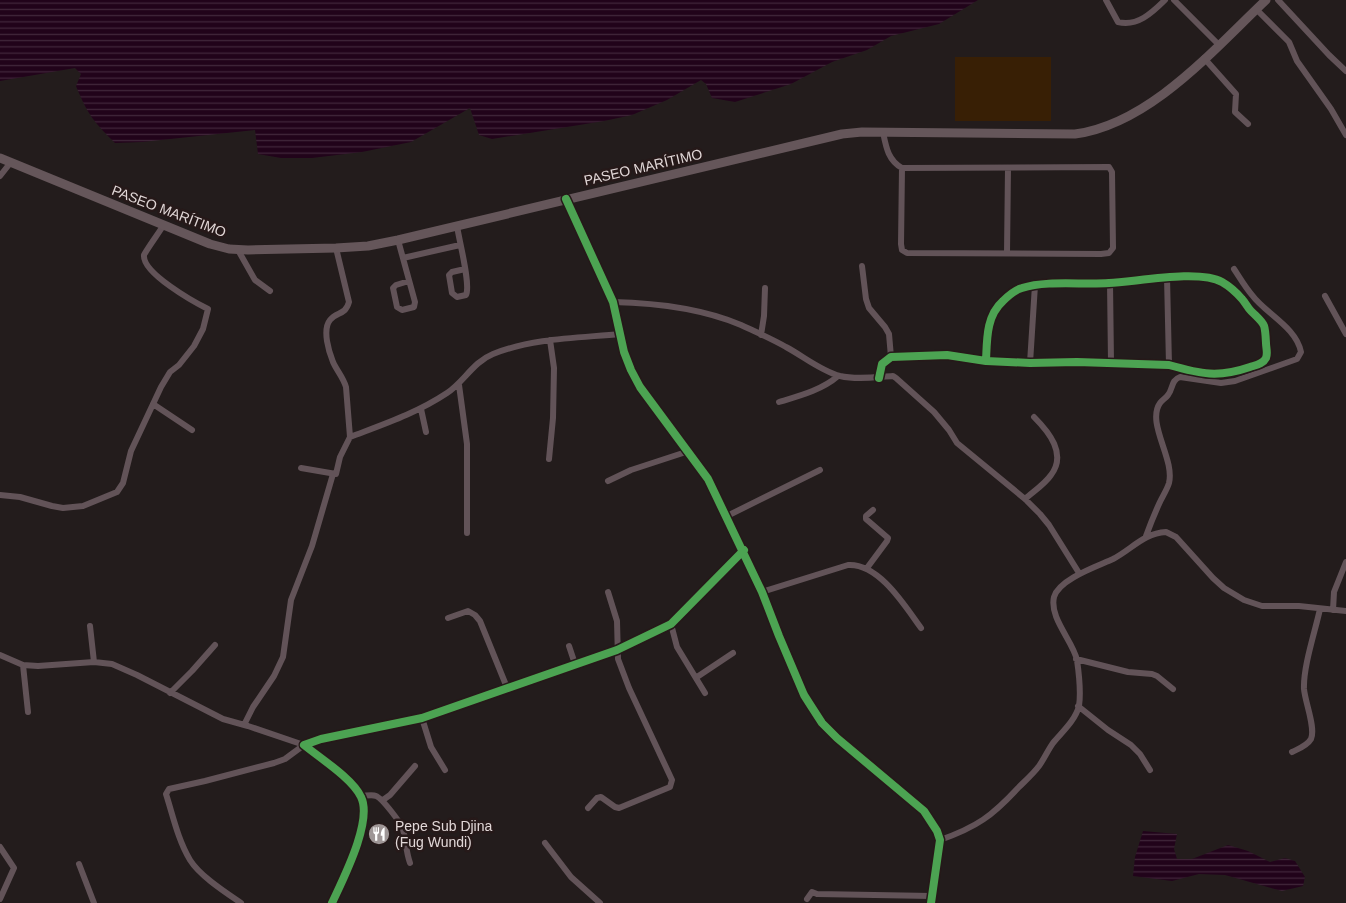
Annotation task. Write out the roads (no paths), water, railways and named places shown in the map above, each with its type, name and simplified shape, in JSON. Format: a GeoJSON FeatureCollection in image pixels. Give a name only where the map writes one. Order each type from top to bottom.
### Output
{"type":"FeatureCollection","features":[{"type":"Feature","properties":{"kind":"main road","name":"PASEO MARÍTIMO"},"geometry":{"type":"LineString","coordinates":[[0,158],[163,226],[210,244],[229,249],[368,246],[842,134],[882,132],[1065,134],[1097,130],[1127,118],[1157,99],[1219,45],[1266,0]]}},
{"type":"Feature","properties":{"kind":"street"},"geometry":{"type":"LineString","coordinates":[[1106,0],[1114,18],[1118,22],[1127,24],[1141,20],[1165,0]]}},
{"type":"Feature","properties":{"kind":"street"},"geometry":{"type":"LineString","coordinates":[[1174,0],[1219,45]]}},
{"type":"Feature","properties":{"kind":"street"},"geometry":{"type":"LineString","coordinates":[[1278,0],[1346,71]]}},
{"type":"Feature","properties":{"kind":"street"},"geometry":{"type":"LineString","coordinates":[[1256,10],[1289,42],[1297,61],[1331,109],[1346,135]]}},
{"type":"Feature","properties":{"kind":"street"},"geometry":{"type":"LineString","coordinates":[[1204,58],[1236,94],[1236,112],[1248,124]]}},
{"type":"Feature","properties":{"kind":"street"},"geometry":{"type":"LineString","coordinates":[[882,132],[888,154],[895,164],[902,168],[1109,167],[1112,169],[1113,248],[1109,253],[1101,254],[906,253],[902,250],[901,244],[902,168]]}},
{"type":"Feature","properties":{"kind":"street"},"geometry":{"type":"LineString","coordinates":[[0,176],[11,162]]}},
{"type":"Feature","properties":{"kind":"street"},"geometry":{"type":"LineString","coordinates":[[1007,253],[1008,168]]}},
{"type":"Feature","properties":{"kind":"street"},"geometry":{"type":"LineString","coordinates":[[566,199],[613,302],[630,370],[640,387],[708,479],[744,550],[804,694],[816,715],[837,738],[924,811],[938,831],[940,840],[931,899],[817,894],[812,892],[807,899]]}},
{"type":"Feature","properties":{"kind":"street"},"geometry":{"type":"LineString","coordinates":[[0,495],[20,496],[63,508],[83,506],[113,495],[121,487],[131,450],[153,404],[170,372],[194,346],[203,330],[208,308],[180,294],[168,285],[152,270],[145,260],[145,252],[163,226]]}},
{"type":"Feature","properties":{"kind":"street"},"geometry":{"type":"LineString","coordinates":[[457,226],[465,269],[468,294],[456,297],[452,293],[449,275],[452,272],[465,269]]}},
{"type":"Feature","properties":{"kind":"street"},"geometry":{"type":"LineString","coordinates":[[398,240],[403,258],[409,281],[415,305],[414,307],[402,310],[397,307],[393,288],[396,285],[409,281]]}},
{"type":"Feature","properties":{"kind":"street"},"geometry":{"type":"LineString","coordinates":[[403,258],[460,245]]}},
{"type":"Feature","properties":{"kind":"street"},"geometry":{"type":"LineString","coordinates":[[244,724],[274,676],[283,657],[291,600],[312,546],[333,474],[336,474],[340,457],[350,437],[346,387],[344,379],[334,364],[329,351],[326,330],[328,322],[334,316],[343,313],[347,309],[349,302],[336,248]]}},
{"type":"Feature","properties":{"kind":"street"},"geometry":{"type":"LineString","coordinates":[[238,250],[255,280],[270,291]]}},
{"type":"Feature","properties":{"kind":"street"},"geometry":{"type":"LineString","coordinates":[[862,266],[868,308],[889,334],[891,357]]}},
{"type":"Feature","properties":{"kind":"street"},"geometry":{"type":"LineString","coordinates":[[1146,536],[1169,483],[1170,468],[1156,422],[1159,404],[1169,394],[1171,386],[1176,380],[1180,377],[1221,383],[1235,381],[1297,359],[1301,352],[1300,344],[1292,333],[1252,296],[1234,269]]}},
{"type":"Feature","properties":{"kind":"street"},"geometry":{"type":"LineString","coordinates":[[879,378],[882,364],[891,357],[947,355],[986,361],[1030,363],[1111,362],[1169,365],[1219,375],[1238,371],[1265,360],[1267,355],[1265,327],[1264,322],[1249,309],[1233,289],[1220,280],[1167,277],[1110,283],[1035,285],[1020,289],[1002,301],[993,313],[987,331],[986,361]]}},
{"type":"Feature","properties":{"kind":"street"},"geometry":{"type":"LineString","coordinates":[[1167,277],[1169,365]]}},
{"type":"Feature","properties":{"kind":"street"},"geometry":{"type":"LineString","coordinates":[[1110,283],[1111,362]]}},
{"type":"Feature","properties":{"kind":"street"},"geometry":{"type":"LineString","coordinates":[[1030,363],[1035,285]]}},
{"type":"Feature","properties":{"kind":"street"},"geometry":{"type":"LineString","coordinates":[[761,335],[765,288]]}},
{"type":"Feature","properties":{"kind":"street"},"geometry":{"type":"LineString","coordinates":[[1325,296],[1346,334]]}},
{"type":"Feature","properties":{"kind":"street"},"geometry":{"type":"LineString","coordinates":[[613,302],[646,303],[684,308],[739,324],[838,376],[860,378],[893,376],[934,412],[958,443],[1025,498],[1049,524],[1079,573]]}},
{"type":"Feature","properties":{"kind":"street"},"geometry":{"type":"LineString","coordinates":[[350,437],[421,409],[458,385],[477,363],[492,355],[514,347],[550,340],[620,334]]}},
{"type":"Feature","properties":{"kind":"street"},"geometry":{"type":"LineString","coordinates":[[549,459],[553,418],[554,368],[550,340]]}},
{"type":"Feature","properties":{"kind":"street"},"geometry":{"type":"LineString","coordinates":[[778,402],[830,383],[838,376]]}},
{"type":"Feature","properties":{"kind":"street"},"geometry":{"type":"LineString","coordinates":[[458,385],[467,444],[467,534]]}},
{"type":"Feature","properties":{"kind":"street"},"geometry":{"type":"LineString","coordinates":[[153,404],[192,430]]}},
{"type":"Feature","properties":{"kind":"street"},"geometry":{"type":"LineString","coordinates":[[421,409],[426,432]]}},
{"type":"Feature","properties":{"kind":"street"},"geometry":{"type":"LineString","coordinates":[[1025,498],[1050,476],[1056,468],[1058,457],[1053,440],[1034,417]]}},
{"type":"Feature","properties":{"kind":"street"},"geometry":{"type":"LineString","coordinates":[[608,482],[631,470],[689,451]]}},
{"type":"Feature","properties":{"kind":"street"},"geometry":{"type":"LineString","coordinates":[[301,468],[333,474]]}},
{"type":"Feature","properties":{"kind":"street"},"geometry":{"type":"LineString","coordinates":[[727,516],[820,470]]}},
{"type":"Feature","properties":{"kind":"street"},"geometry":{"type":"LineString","coordinates":[[866,568],[888,538],[866,519],[866,516],[873,510]]}},
{"type":"Feature","properties":{"kind":"street"},"geometry":{"type":"LineString","coordinates":[[940,840],[970,828],[997,810],[1038,767],[1052,744],[1072,720],[1080,696],[1076,659],[1058,621],[1053,599],[1055,593],[1079,573],[1115,558],[1146,536],[1162,532],[1171,533],[1213,578],[1224,588],[1244,600],[1262,606],[1299,606],[1346,611]]}},
{"type":"Feature","properties":{"kind":"street"},"geometry":{"type":"LineString","coordinates":[[241,903],[201,871],[191,860],[177,828],[166,790],[205,782],[274,763],[286,759],[304,745],[321,739],[422,718],[508,690],[617,650],[671,624],[744,550]]}},
{"type":"Feature","properties":{"kind":"street"},"geometry":{"type":"LineString","coordinates":[[1333,610],[1334,592],[1346,562]]}},
{"type":"Feature","properties":{"kind":"street"},"geometry":{"type":"LineString","coordinates":[[762,592],[856,564],[866,568],[891,589],[921,628]]}},
{"type":"Feature","properties":{"kind":"street"},"geometry":{"type":"LineString","coordinates":[[588,808],[597,798],[602,797],[619,808],[656,794],[672,784],[668,769],[629,688],[618,659],[617,621],[608,592]]}},
{"type":"Feature","properties":{"kind":"street"},"geometry":{"type":"LineString","coordinates":[[1292,752],[1305,746],[1310,740],[1311,726],[1304,689],[1305,674],[1320,609]]}},
{"type":"Feature","properties":{"kind":"street"},"geometry":{"type":"LineString","coordinates":[[448,618],[468,611],[475,615],[480,621],[508,690]]}},
{"type":"Feature","properties":{"kind":"street"},"geometry":{"type":"LineString","coordinates":[[671,624],[677,647],[706,693]]}},
{"type":"Feature","properties":{"kind":"street"},"geometry":{"type":"LineString","coordinates":[[90,626],[94,662]]}},
{"type":"Feature","properties":{"kind":"street"},"geometry":{"type":"LineString","coordinates":[[170,693],[215,645]]}},
{"type":"Feature","properties":{"kind":"street"},"geometry":{"type":"LineString","coordinates":[[569,646],[575,664]]}},
{"type":"Feature","properties":{"kind":"street"},"geometry":{"type":"LineString","coordinates":[[697,677],[733,653]]}},
{"type":"Feature","properties":{"kind":"street"},"geometry":{"type":"LineString","coordinates":[[0,656],[23,665],[38,666],[94,662],[112,664],[223,719],[244,724],[304,745],[348,780],[361,796],[365,808],[361,832],[332,903]]}},
{"type":"Feature","properties":{"kind":"street"},"geometry":{"type":"LineString","coordinates":[[1076,659],[1128,672],[1152,674],[1173,689]]}},
{"type":"Feature","properties":{"kind":"street"},"geometry":{"type":"LineString","coordinates":[[23,665],[28,712]]}},
{"type":"Feature","properties":{"kind":"street"},"geometry":{"type":"LineString","coordinates":[[1078,706],[1130,745],[1140,754],[1150,770]]}},
{"type":"Feature","properties":{"kind":"street"},"geometry":{"type":"LineString","coordinates":[[422,718],[431,747],[445,770]]}},
{"type":"Feature","properties":{"kind":"street"},"geometry":{"type":"LineString","coordinates":[[382,800],[390,795],[415,766]]}},
{"type":"Feature","properties":{"kind":"street"},"geometry":{"type":"LineString","coordinates":[[361,796],[376,796],[382,800],[403,828],[410,864]]}},
{"type":"Feature","properties":{"kind":"street"},"geometry":{"type":"LineString","coordinates":[[545,843],[571,877],[600,903]]}},
{"type":"Feature","properties":{"kind":"street"},"geometry":{"type":"LineString","coordinates":[[0,847],[14,868],[0,899]]}},
{"type":"Feature","properties":{"kind":"street"},"geometry":{"type":"LineString","coordinates":[[79,864],[94,903]]}},
{"type":"Feature","properties":{"kind":"place","name":"Pepe Sub Djina (Fug Wundi)"},"geometry":{"type":"Point","coordinates":[379,834]}}]}
